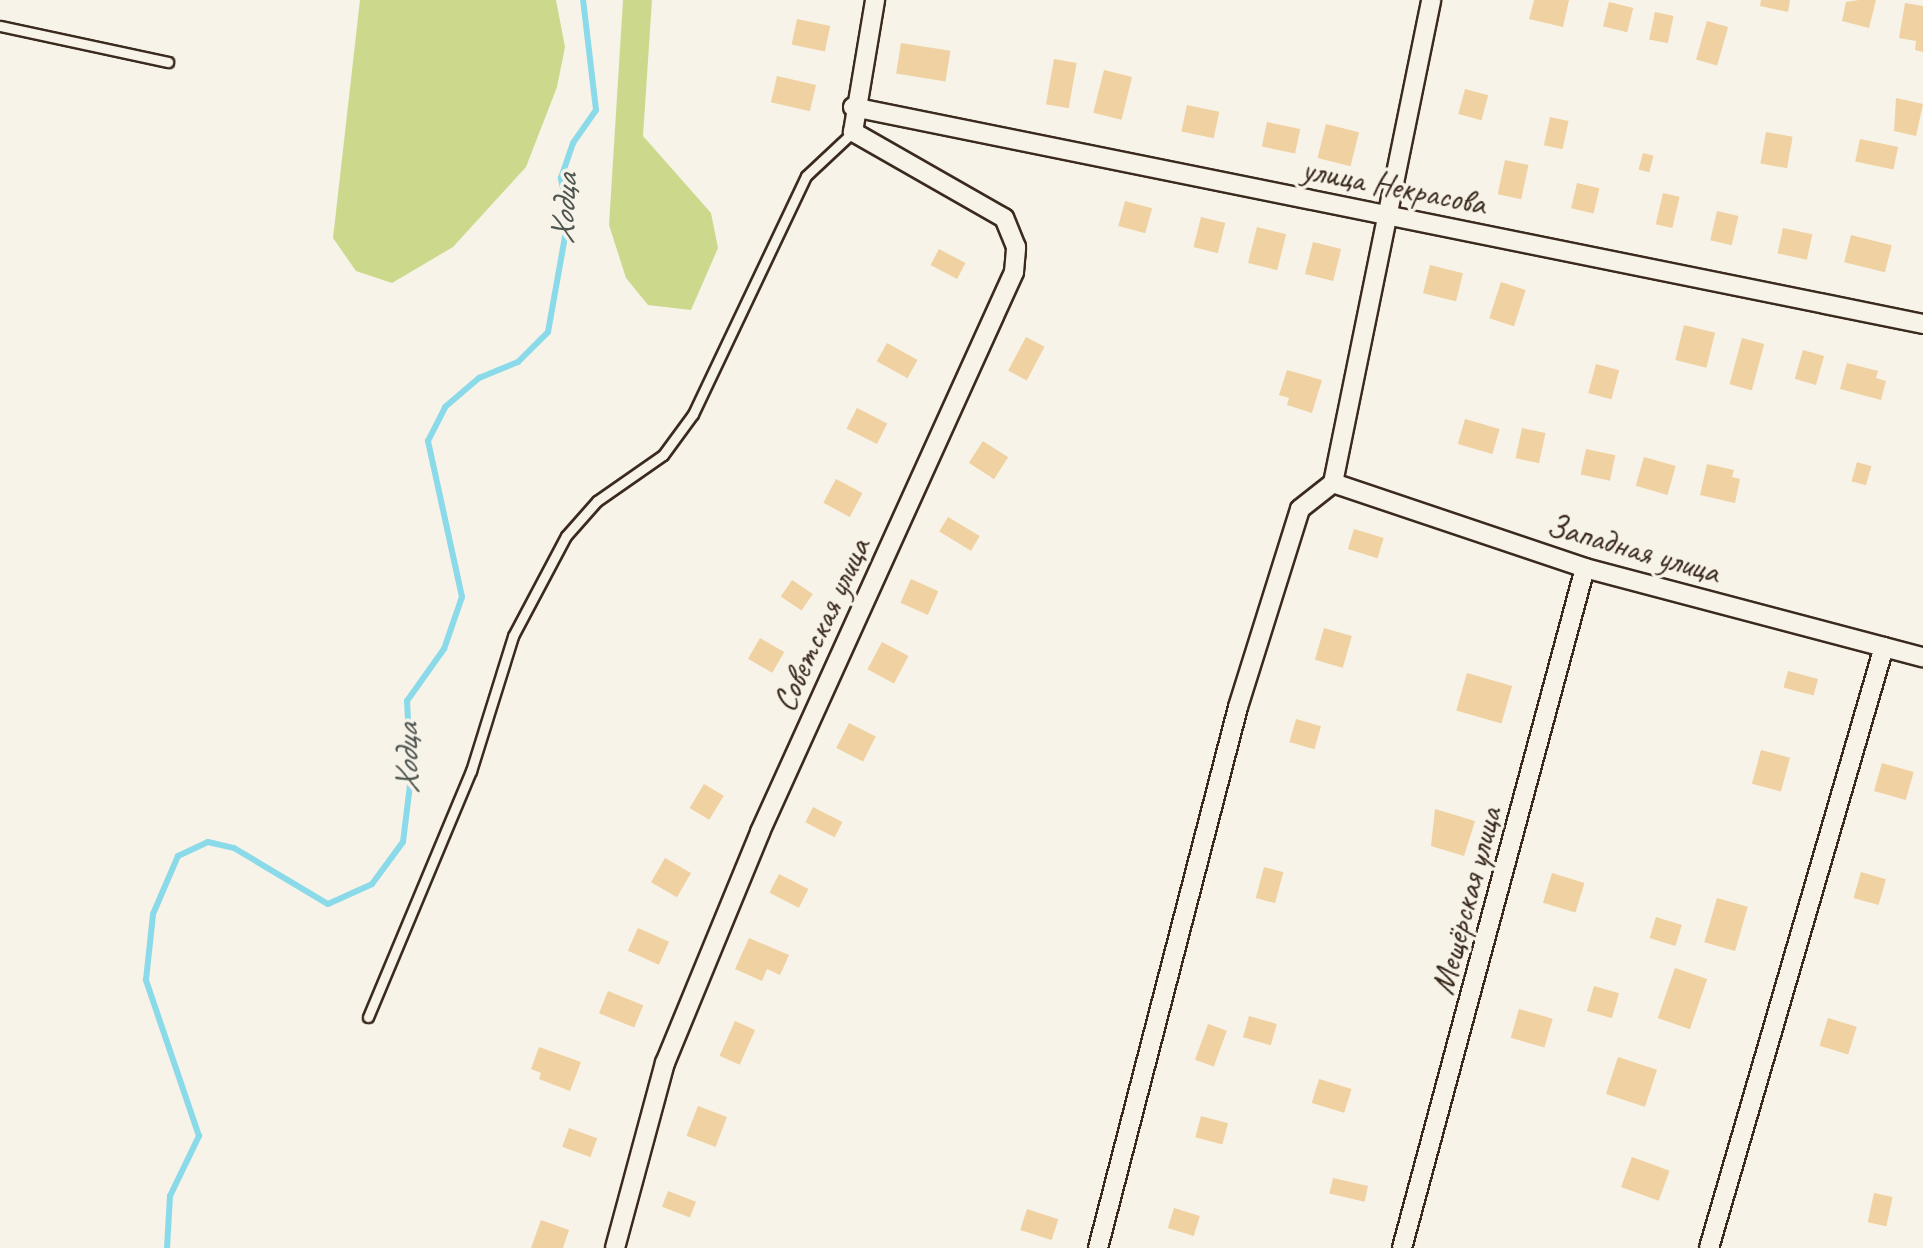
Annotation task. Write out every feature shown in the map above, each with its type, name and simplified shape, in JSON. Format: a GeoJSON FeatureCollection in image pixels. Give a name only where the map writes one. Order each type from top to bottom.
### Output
{"type":"FeatureCollection","features":[{"type":"Feature","properties":{"kind":"street"},"geometry":{"type":"LineString","coordinates":[[853,131],[853,107],[875,0]]}},
{"type":"Feature","properties":{"kind":"street"},"geometry":{"type":"LineString","coordinates":[[1098,1248],[1238,707],[1300,509],[1333,483],[1392,216],[1431,0]]}},
{"type":"Feature","properties":{"kind":"street","name":"улица Некрасова"},"geometry":{"type":"LineString","coordinates":[[853,107],[1392,216],[1922,318]]}},
{"type":"Feature","properties":{"kind":"street","name":"Советская улица"},"geometry":{"type":"LineString","coordinates":[[615,1248],[665,1063],[760,832],[1014,272],[1016,247],[1004,218],[853,131]]}},
{"type":"Feature","properties":{"kind":"street","name":"Западная улица"},"geometry":{"type":"LineString","coordinates":[[1333,483],[1585,568],[1923,657]]}},
{"type":"Feature","properties":{"kind":"street","name":"Мещёрская улица"},"geometry":{"type":"LineString","coordinates":[[1402,1248],[1585,568]]}},
{"type":"Feature","properties":{"kind":"street"},"geometry":{"type":"LineString","coordinates":[[1709,1248],[1884,647]]}},
{"type":"Feature","properties":{"kind":"lane"},"geometry":{"type":"LineString","coordinates":[[0,26],[167,62]]}},
{"type":"Feature","properties":{"kind":"lane"},"geometry":{"type":"LineString","coordinates":[[368,1017],[471,771],[513,636],[566,536],[597,501],[663,455],[693,414],[806,176],[853,131]]}},
{"type":"Feature","properties":{"kind":"green space"},"geometry":{"type":"Polygon","coordinates":[[[360,0],[556,0],[565,47],[557,87],[526,167],[453,247],[392,283],[356,271],[333,238],[360,0]]]}},
{"type":"Feature","properties":{"kind":"green space"},"geometry":{"type":"Polygon","coordinates":[[[623,0],[652,0],[643,136],[711,213],[718,248],[691,310],[648,305],[626,278],[609,225],[623,0]]]}},
{"type":"Feature","properties":{"kind":"building"},"geometry":{"type":"Polygon","coordinates":[[[1534,0],[1569,0],[1563,27],[1529,19],[1534,0]]]}},
{"type":"Feature","properties":{"kind":"building"},"geometry":{"type":"Polygon","coordinates":[[[1761,0],[1790,0],[1788,12],[1760,6],[1761,0]]]}},
{"type":"Feature","properties":{"kind":"building"},"geometry":{"type":"Polygon","coordinates":[[[1876,0],[1869,28],[1842,21],[1846,2],[1876,0]]]}},
{"type":"Feature","properties":{"kind":"building"},"geometry":{"type":"Polygon","coordinates":[[[1609,2],[1633,8],[1627,32],[1603,26],[1609,2]]]}},
{"type":"Feature","properties":{"kind":"building"},"geometry":{"type":"Polygon","coordinates":[[[1905,3],[1923,6],[1923,52],[1915,50],[1916,41],[1899,38],[1905,3]]]}},
{"type":"Feature","properties":{"kind":"building"},"geometry":{"type":"Polygon","coordinates":[[[1655,12],[1674,16],[1668,43],[1649,39],[1655,12]]]}},
{"type":"Feature","properties":{"kind":"building"},"geometry":{"type":"Polygon","coordinates":[[[797,19],[830,26],[825,52],[792,44],[797,19]]]}},
{"type":"Feature","properties":{"kind":"building"},"geometry":{"type":"Polygon","coordinates":[[[1707,21],[1728,27],[1717,66],[1696,59],[1707,21]]]}},
{"type":"Feature","properties":{"kind":"building"},"geometry":{"type":"Polygon","coordinates":[[[901,43],[950,51],[946,81],[896,74],[901,43]]]}},
{"type":"Feature","properties":{"kind":"building"},"geometry":{"type":"Polygon","coordinates":[[[1054,59],[1077,63],[1069,108],[1046,104],[1054,59]]]}},
{"type":"Feature","properties":{"kind":"building"},"geometry":{"type":"Polygon","coordinates":[[[1104,70],[1132,77],[1121,120],[1093,113],[1104,70]]]}},
{"type":"Feature","properties":{"kind":"building"},"geometry":{"type":"Polygon","coordinates":[[[777,76],[816,85],[810,111],[771,102],[777,76]]]}},
{"type":"Feature","properties":{"kind":"building"},"geometry":{"type":"Polygon","coordinates":[[[1465,89],[1488,95],[1481,120],[1458,114],[1465,89]]]}},
{"type":"Feature","properties":{"kind":"building"},"geometry":{"type":"Polygon","coordinates":[[[1896,98],[1923,104],[1916,136],[1894,131],[1896,98]]]}},
{"type":"Feature","properties":{"kind":"building"},"geometry":{"type":"Polygon","coordinates":[[[1187,105],[1219,112],[1214,138],[1181,131],[1187,105]]]}},
{"type":"Feature","properties":{"kind":"building"},"geometry":{"type":"Polygon","coordinates":[[[1550,117],[1569,121],[1563,149],[1544,145],[1550,117]]]}},
{"type":"Feature","properties":{"kind":"building"},"geometry":{"type":"Polygon","coordinates":[[[1267,122],[1300,129],[1295,154],[1262,146],[1267,122]]]}},
{"type":"Feature","properties":{"kind":"building"},"geometry":{"type":"Polygon","coordinates":[[[1326,124],[1359,132],[1351,166],[1318,158],[1326,124]]]}},
{"type":"Feature","properties":{"kind":"building"},"geometry":{"type":"Polygon","coordinates":[[[1766,132],[1793,137],[1787,168],[1760,164],[1766,132]]]}},
{"type":"Feature","properties":{"kind":"building"},"geometry":{"type":"Polygon","coordinates":[[[1860,139],[1898,147],[1893,170],[1855,161],[1860,139]]]}},
{"type":"Feature","properties":{"kind":"building"},"geometry":{"type":"Polygon","coordinates":[[[1643,153],[1654,156],[1649,172],[1639,169],[1643,153]]]}},
{"type":"Feature","properties":{"kind":"building"},"geometry":{"type":"Polygon","coordinates":[[[1505,160],[1528,165],[1521,199],[1498,194],[1505,160]]]}},
{"type":"Feature","properties":{"kind":"building"},"geometry":{"type":"Polygon","coordinates":[[[1577,183],[1599,188],[1594,214],[1571,208],[1577,183]]]}},
{"type":"Feature","properties":{"kind":"building"},"geometry":{"type":"Polygon","coordinates":[[[1663,193],[1680,197],[1672,228],[1656,224],[1663,193]]]}},
{"type":"Feature","properties":{"kind":"building"},"geometry":{"type":"Polygon","coordinates":[[[1125,201],[1152,208],[1145,233],[1118,226],[1125,201]]]}},
{"type":"Feature","properties":{"kind":"building"},"geometry":{"type":"Polygon","coordinates":[[[1717,211],[1738,216],[1732,245],[1710,240],[1717,211]]]}},
{"type":"Feature","properties":{"kind":"building"},"geometry":{"type":"Polygon","coordinates":[[[1201,217],[1225,223],[1218,253],[1194,247],[1201,217]]]}},
{"type":"Feature","properties":{"kind":"building"},"geometry":{"type":"Polygon","coordinates":[[[1257,227],[1286,234],[1277,270],[1248,263],[1257,227]]]}},
{"type":"Feature","properties":{"kind":"building"},"geometry":{"type":"Polygon","coordinates":[[[1783,228],[1812,234],[1807,260],[1778,253],[1783,228]]]}},
{"type":"Feature","properties":{"kind":"building"},"geometry":{"type":"Polygon","coordinates":[[[1851,235],[1892,245],[1885,272],[1844,262],[1851,235]]]}},
{"type":"Feature","properties":{"kind":"building"},"geometry":{"type":"Polygon","coordinates":[[[1313,242],[1341,249],[1333,281],[1305,274],[1313,242]]]}},
{"type":"Feature","properties":{"kind":"building"},"geometry":{"type":"Polygon","coordinates":[[[939,249],[965,263],[957,279],[931,265],[939,249]]]}},
{"type":"Feature","properties":{"kind":"building"},"geometry":{"type":"Polygon","coordinates":[[[1430,265],[1463,273],[1456,301],[1423,293],[1430,265]]]}},
{"type":"Feature","properties":{"kind":"building"},"geometry":{"type":"Polygon","coordinates":[[[1501,282],[1526,290],[1514,326],[1489,318],[1501,282]]]}},
{"type":"Feature","properties":{"kind":"building"},"geometry":{"type":"Polygon","coordinates":[[[1684,325],[1715,333],[1706,368],[1675,360],[1684,325]]]}},
{"type":"Feature","properties":{"kind":"building"},"geometry":{"type":"Polygon","coordinates":[[[1026,337],[1045,347],[1027,380],[1008,371],[1026,337]]]}},
{"type":"Feature","properties":{"kind":"building"},"geometry":{"type":"Polygon","coordinates":[[[1742,338],[1764,344],[1752,390],[1730,384],[1742,338]]]}},
{"type":"Feature","properties":{"kind":"building"},"geometry":{"type":"Polygon","coordinates":[[[887,343],[918,360],[907,378],[877,361],[887,343]]]}},
{"type":"Feature","properties":{"kind":"building"},"geometry":{"type":"Polygon","coordinates":[[[1803,350],[1824,356],[1816,385],[1795,379],[1803,350]]]}},
{"type":"Feature","properties":{"kind":"building"},"geometry":{"type":"Polygon","coordinates":[[[1847,363],[1878,371],[1876,378],[1886,381],[1881,400],[1840,389],[1847,363]]]}},
{"type":"Feature","properties":{"kind":"building"},"geometry":{"type":"Polygon","coordinates":[[[1596,364],[1619,370],[1611,399],[1588,393],[1596,364]]]}},
{"type":"Feature","properties":{"kind":"building"},"geometry":{"type":"Polygon","coordinates":[[[1287,370],[1322,380],[1312,413],[1287,405],[1289,398],[1279,395],[1287,370]]]}},
{"type":"Feature","properties":{"kind":"building"},"geometry":{"type":"Polygon","coordinates":[[[857,408],[887,423],[877,444],[847,428],[857,408]]]}},
{"type":"Feature","properties":{"kind":"building"},"geometry":{"type":"Polygon","coordinates":[[[1465,419],[1500,429],[1492,454],[1458,444],[1465,419]]]}},
{"type":"Feature","properties":{"kind":"building"},"geometry":{"type":"Polygon","coordinates":[[[1522,428],[1545,433],[1539,463],[1516,458],[1522,428]]]}},
{"type":"Feature","properties":{"kind":"building"},"geometry":{"type":"Polygon","coordinates":[[[983,441],[1008,457],[994,479],[969,463],[983,441]]]}},
{"type":"Feature","properties":{"kind":"building"},"geometry":{"type":"Polygon","coordinates":[[[1586,449],[1615,455],[1610,481],[1581,474],[1586,449]]]}},
{"type":"Feature","properties":{"kind":"building"},"geometry":{"type":"Polygon","coordinates":[[[1644,457],[1676,466],[1667,495],[1636,486],[1644,457]]]}},
{"type":"Feature","properties":{"kind":"building"},"geometry":{"type":"Polygon","coordinates":[[[1857,462],[1871,466],[1866,485],[1851,481],[1857,462]]]}},
{"type":"Feature","properties":{"kind":"building"},"geometry":{"type":"Polygon","coordinates":[[[1707,464],[1734,470],[1732,477],[1740,479],[1735,503],[1700,495],[1707,464]]]}},
{"type":"Feature","properties":{"kind":"building"},"geometry":{"type":"Polygon","coordinates":[[[836,479],[862,493],[850,517],[823,503],[836,479]]]}},
{"type":"Feature","properties":{"kind":"building"},"geometry":{"type":"Polygon","coordinates":[[[948,517],[980,536],[971,551],[939,532],[948,517]]]}},
{"type":"Feature","properties":{"kind":"building"},"geometry":{"type":"Polygon","coordinates":[[[1354,529],[1384,538],[1378,558],[1348,549],[1354,529]]]}},
{"type":"Feature","properties":{"kind":"building"},"geometry":{"type":"Polygon","coordinates":[[[911,579],[938,591],[928,615],[900,603],[911,579]]]}},
{"type":"Feature","properties":{"kind":"building"},"geometry":{"type":"Polygon","coordinates":[[[792,580],[813,594],[802,611],[781,597],[792,580]]]}},
{"type":"Feature","properties":{"kind":"building"},"geometry":{"type":"Polygon","coordinates":[[[1324,628],[1352,636],[1343,668],[1315,660],[1324,628]]]}},
{"type":"Feature","properties":{"kind":"building"},"geometry":{"type":"Polygon","coordinates":[[[760,638],[784,652],[772,673],[748,659],[760,638]]]}},
{"type":"Feature","properties":{"kind":"building"},"geometry":{"type":"Polygon","coordinates":[[[882,642],[908,656],[894,683],[867,669],[882,642]]]}},
{"type":"Feature","properties":{"kind":"building"},"geometry":{"type":"Polygon","coordinates":[[[1788,671],[1818,679],[1814,695],[1784,687],[1788,671]]]}},
{"type":"Feature","properties":{"kind":"building"},"geometry":{"type":"Polygon","coordinates":[[[1467,673],[1512,686],[1501,723],[1456,710],[1467,673]]]}},
{"type":"Feature","properties":{"kind":"building"},"geometry":{"type":"Polygon","coordinates":[[[1296,719],[1321,726],[1314,749],[1289,742],[1296,719]]]}},
{"type":"Feature","properties":{"kind":"building"},"geometry":{"type":"Polygon","coordinates":[[[849,723],[876,737],[863,762],[836,748],[849,723]]]}},
{"type":"Feature","properties":{"kind":"building"},"geometry":{"type":"Polygon","coordinates":[[[1761,750],[1790,758],[1781,792],[1752,784],[1761,750]]]}},
{"type":"Feature","properties":{"kind":"building"},"geometry":{"type":"Polygon","coordinates":[[[1882,763],[1914,772],[1906,800],[1874,791],[1882,763]]]}},
{"type":"Feature","properties":{"kind":"building"},"geometry":{"type":"Polygon","coordinates":[[[704,784],[724,796],[709,820],[690,808],[704,784]]]}},
{"type":"Feature","properties":{"kind":"building"},"geometry":{"type":"Polygon","coordinates":[[[813,807],[842,822],[835,837],[805,822],[813,807]]]}},
{"type":"Feature","properties":{"kind":"building"},"geometry":{"type":"Polygon","coordinates":[[[1435,809],[1475,821],[1464,856],[1431,846],[1435,809]]]}},
{"type":"Feature","properties":{"kind":"building"},"geometry":{"type":"Polygon","coordinates":[[[665,858],[691,873],[677,897],[651,882],[665,858]]]}},
{"type":"Feature","properties":{"kind":"building"},"geometry":{"type":"Polygon","coordinates":[[[1264,867],[1283,872],[1275,903],[1256,898],[1264,867]]]}},
{"type":"Feature","properties":{"kind":"building"},"geometry":{"type":"Polygon","coordinates":[[[1861,872],[1886,879],[1879,905],[1854,898],[1861,872]]]}},
{"type":"Feature","properties":{"kind":"building"},"geometry":{"type":"Polygon","coordinates":[[[1552,873],[1585,883],[1575,913],[1543,903],[1552,873]]]}},
{"type":"Feature","properties":{"kind":"building"},"geometry":{"type":"Polygon","coordinates":[[[779,874],[808,889],[799,908],[769,893],[779,874]]]}},
{"type":"Feature","properties":{"kind":"building"},"geometry":{"type":"Polygon","coordinates":[[[1717,898],[1748,907],[1735,951],[1704,942],[1717,898]]]}},
{"type":"Feature","properties":{"kind":"building"},"geometry":{"type":"Polygon","coordinates":[[[1656,917],[1682,925],[1675,946],[1650,938],[1656,917]]]}},
{"type":"Feature","properties":{"kind":"building"},"geometry":{"type":"Polygon","coordinates":[[[638,928],[669,942],[659,965],[628,951],[638,928]]]}},
{"type":"Feature","properties":{"kind":"building"},"geometry":{"type":"Polygon","coordinates":[[[749,938],[789,955],[780,975],[767,969],[762,981],[735,969],[749,938]]]}},
{"type":"Feature","properties":{"kind":"building"},"geometry":{"type":"Polygon","coordinates":[[[1675,968],[1707,979],[1690,1029],[1658,1018],[1675,968]]]}},
{"type":"Feature","properties":{"kind":"building"},"geometry":{"type":"Polygon","coordinates":[[[1594,986],[1619,993],[1612,1018],[1587,1011],[1594,986]]]}},
{"type":"Feature","properties":{"kind":"building"},"geometry":{"type":"Polygon","coordinates":[[[608,991],[643,1005],[634,1027],[599,1013],[608,991]]]}},
{"type":"Feature","properties":{"kind":"building"},"geometry":{"type":"Polygon","coordinates":[[[1519,1009],[1553,1019],[1544,1047],[1511,1038],[1519,1009]]]}},
{"type":"Feature","properties":{"kind":"building"},"geometry":{"type":"Polygon","coordinates":[[[1249,1016],[1277,1024],[1271,1045],[1243,1037],[1249,1016]]]}},
{"type":"Feature","properties":{"kind":"building"},"geometry":{"type":"Polygon","coordinates":[[[1828,1018],[1857,1027],[1848,1055],[1820,1046],[1828,1018]]]}},
{"type":"Feature","properties":{"kind":"building"},"geometry":{"type":"Polygon","coordinates":[[[735,1021],[755,1030],[740,1065],[720,1056],[735,1021]]]}},
{"type":"Feature","properties":{"kind":"building"},"geometry":{"type":"Polygon","coordinates":[[[1208,1024],[1227,1031],[1214,1067],[1195,1060],[1208,1024]]]}},
{"type":"Feature","properties":{"kind":"building"},"geometry":{"type":"Polygon","coordinates":[[[539,1047],[581,1062],[570,1091],[539,1079],[541,1073],[531,1069],[539,1047]]]}},
{"type":"Feature","properties":{"kind":"building"},"geometry":{"type":"Polygon","coordinates":[[[1618,1057],[1657,1070],[1645,1107],[1606,1094],[1618,1057]]]}},
{"type":"Feature","properties":{"kind":"building"},"geometry":{"type":"Polygon","coordinates":[[[1319,1079],[1352,1089],[1344,1113],[1312,1103],[1319,1079]]]}},
{"type":"Feature","properties":{"kind":"building"},"geometry":{"type":"Polygon","coordinates":[[[698,1106],[727,1117],[715,1147],[687,1136],[698,1106]]]}},
{"type":"Feature","properties":{"kind":"building"},"geometry":{"type":"Polygon","coordinates":[[[1201,1116],[1228,1123],[1222,1144],[1195,1137],[1201,1116]]]}},
{"type":"Feature","properties":{"kind":"building"},"geometry":{"type":"Polygon","coordinates":[[[569,1128],[597,1138],[590,1157],[562,1147],[569,1128]]]}},
{"type":"Feature","properties":{"kind":"building"},"geometry":{"type":"Polygon","coordinates":[[[1632,1157],[1670,1171],[1659,1201],[1621,1187],[1632,1157]]]}},
{"type":"Feature","properties":{"kind":"building"},"geometry":{"type":"Polygon","coordinates":[[[1333,1178],[1368,1186],[1364,1202],[1329,1194],[1333,1178]]]}},
{"type":"Feature","properties":{"kind":"building"},"geometry":{"type":"Polygon","coordinates":[[[668,1191],[696,1202],[690,1218],[662,1207],[668,1191]]]}},
{"type":"Feature","properties":{"kind":"building"},"geometry":{"type":"Polygon","coordinates":[[[1874,1193],[1893,1197],[1886,1226],[1868,1222],[1874,1193]]]}},
{"type":"Feature","properties":{"kind":"building"},"geometry":{"type":"Polygon","coordinates":[[[1174,1208],[1200,1216],[1194,1236],[1168,1228],[1174,1208]]]}},
{"type":"Feature","properties":{"kind":"building"},"geometry":{"type":"Polygon","coordinates":[[[1027,1209],[1058,1219],[1052,1240],[1020,1230],[1027,1209]]]}},
{"type":"Feature","properties":{"kind":"building"},"geometry":{"type":"Polygon","coordinates":[[[541,1220],[569,1230],[563,1248],[531,1248],[541,1220]]]}},
{"type":"Feature","properties":{"kind":"waterway","name":"Ходца"},"geometry":{"type":"LineString","coordinates":[[167,1248],[170,1196],[199,1136],[146,980],[153,914],[178,856],[208,842],[234,848],[328,904],[372,884],[403,842],[411,777],[407,701],[444,649],[462,597],[428,441],[445,407],[479,378],[518,362],[548,332],[569,214],[561,178],[573,143],[596,110],[583,0]]}}]}
